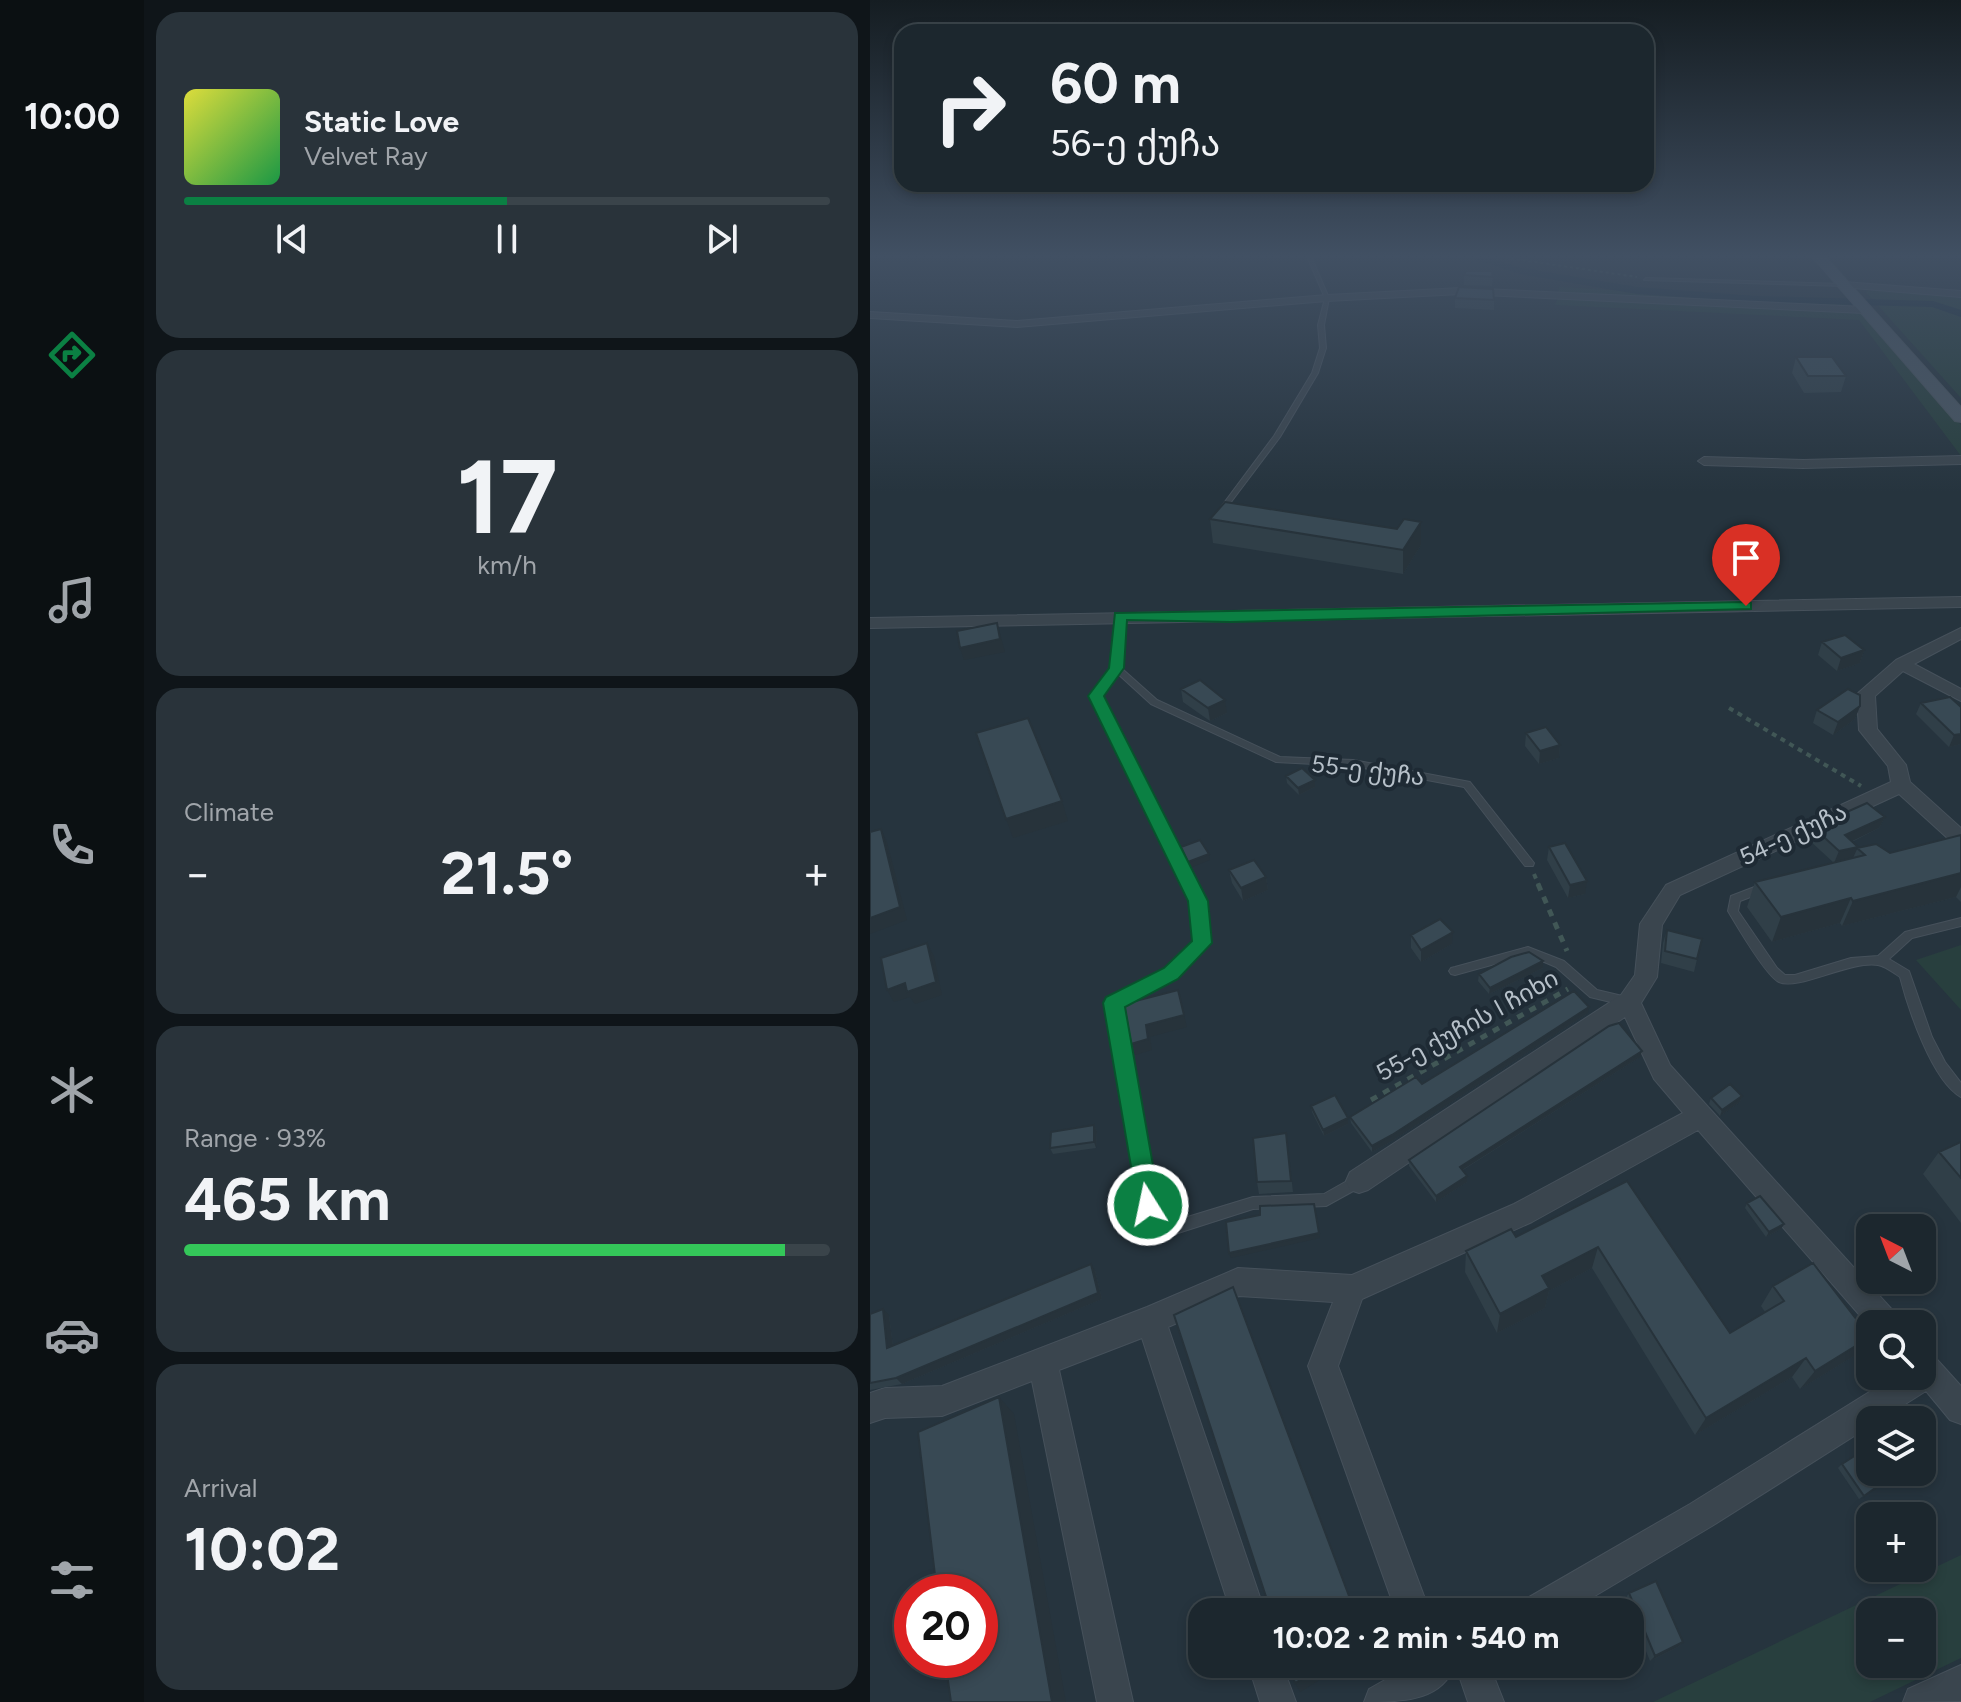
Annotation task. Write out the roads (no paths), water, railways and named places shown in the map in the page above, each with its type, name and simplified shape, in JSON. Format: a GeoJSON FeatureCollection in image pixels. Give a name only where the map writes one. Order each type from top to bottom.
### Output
{"type":"FeatureCollection","features":[{"type":"Feature","properties":{"kind":"street"},"geometry":{"type":"LineString","coordinates":[[1885,333],[1961,417]]}},
{"type":"Feature","properties":{"kind":"street"},"geometry":{"type":"LineString","coordinates":[[1704,461],[1803,464],[1961,460]]}},
{"type":"Feature","properties":{"kind":"street"},"geometry":{"type":"LineString","coordinates":[[870,623],[1961,602]]}},
{"type":"Feature","properties":{"kind":"street"},"geometry":{"type":"LineString","coordinates":[[1953,841],[1901,785],[1897,765],[1868,730],[1866,694],[1902,664],[1961,633]]}},
{"type":"Feature","properties":{"kind":"street"},"geometry":{"type":"LineString","coordinates":[[1902,664],[1961,696]]}},
{"type":"Feature","properties":{"kind":"street","name":"54-ე ქუჩა"},"geometry":{"type":"LineString","coordinates":[[1629,1002],[1646,977],[1651,924],[1673,890],[1901,785]]}},
{"type":"Feature","properties":{"kind":"street"},"geometry":{"type":"LineString","coordinates":[[1359,1181],[1629,1002],[1662,1072],[1874,1310]]}},
{"type":"Feature","properties":{"kind":"street"},"geometry":{"type":"LineString","coordinates":[[870,1408],[885,1403],[942,1401],[1151,1320],[1238,1282],[1352,1289],[1523,1213],[1703,1115]]}},
{"type":"Feature","properties":{"kind":"street"},"geometry":{"type":"LineString","coordinates":[[1352,1289],[1323,1366],[1408,1598]]}},
{"type":"Feature","properties":{"kind":"street"},"geometry":{"type":"LineString","coordinates":[[1151,1320],[1243,1598]]}},
{"type":"Feature","properties":{"kind":"street"},"geometry":{"type":"LineString","coordinates":[[1043,1362],[1115,1702]]}},
{"type":"Feature","properties":{"kind":"street"},"geometry":{"type":"LineString","coordinates":[[1936,1380],[1961,1409]]}},
{"type":"Feature","properties":{"kind":"street"},"geometry":{"type":"LineString","coordinates":[[1560,1598],[1701,1515],[1892,1390]]}},
{"type":"Feature","properties":{"kind":"street"},"geometry":{"type":"LineString","coordinates":[[1270,1678],[1278,1702]]}},
{"type":"Feature","properties":{"kind":"street"},"geometry":{"type":"LineString","coordinates":[[1382,1702],[1419,1678]]}},
{"type":"Feature","properties":{"kind":"street"},"geometry":{"type":"LineString","coordinates":[[1477,1678],[1486,1702]]}},
{"type":"Feature","properties":{"kind":"street"},"geometry":{"type":"LineString","coordinates":[[1921,1702],[1961,1683]]}},
{"type":"Feature","properties":{"kind":"lane"},"geometry":{"type":"LineString","coordinates":[[1235,512],[1224,507],[1277,437],[1315,373],[1323,348],[1322,333]]}},
{"type":"Feature","properties":{"kind":"lane"},"geometry":{"type":"LineString","coordinates":[[1120,616],[1116,668],[1096,696],[1198,901],[1203,943],[1171,973],[1114,1003],[1153,1234],[1253,1203],[1326,1200],[1359,1181]]}},
{"type":"Feature","properties":{"kind":"lane","name":"55-ე ქუჩა"},"geometry":{"type":"LineString","coordinates":[[1116,668],[1154,702],[1279,760],[1353,763],[1467,784],[1529,863]]}},
{"type":"Feature","properties":{"kind":"lane"},"geometry":{"type":"LineString","coordinates":[[1778,884],[1747,891],[1735,899],[1733,911],[1773,971],[1783,979],[1795,979],[1851,962],[1881,960],[1905,974],[1914,1009],[1939,1067],[1961,1092]]}},
{"type":"Feature","properties":{"kind":"lane"},"geometry":{"type":"LineString","coordinates":[[1881,960],[1909,935],[1961,922]]}},
{"type":"Feature","properties":{"kind":"lane"},"geometry":{"type":"LineString","coordinates":[[1455,971],[1528,951],[1560,964],[1594,994],[1629,1002]]}}]}
